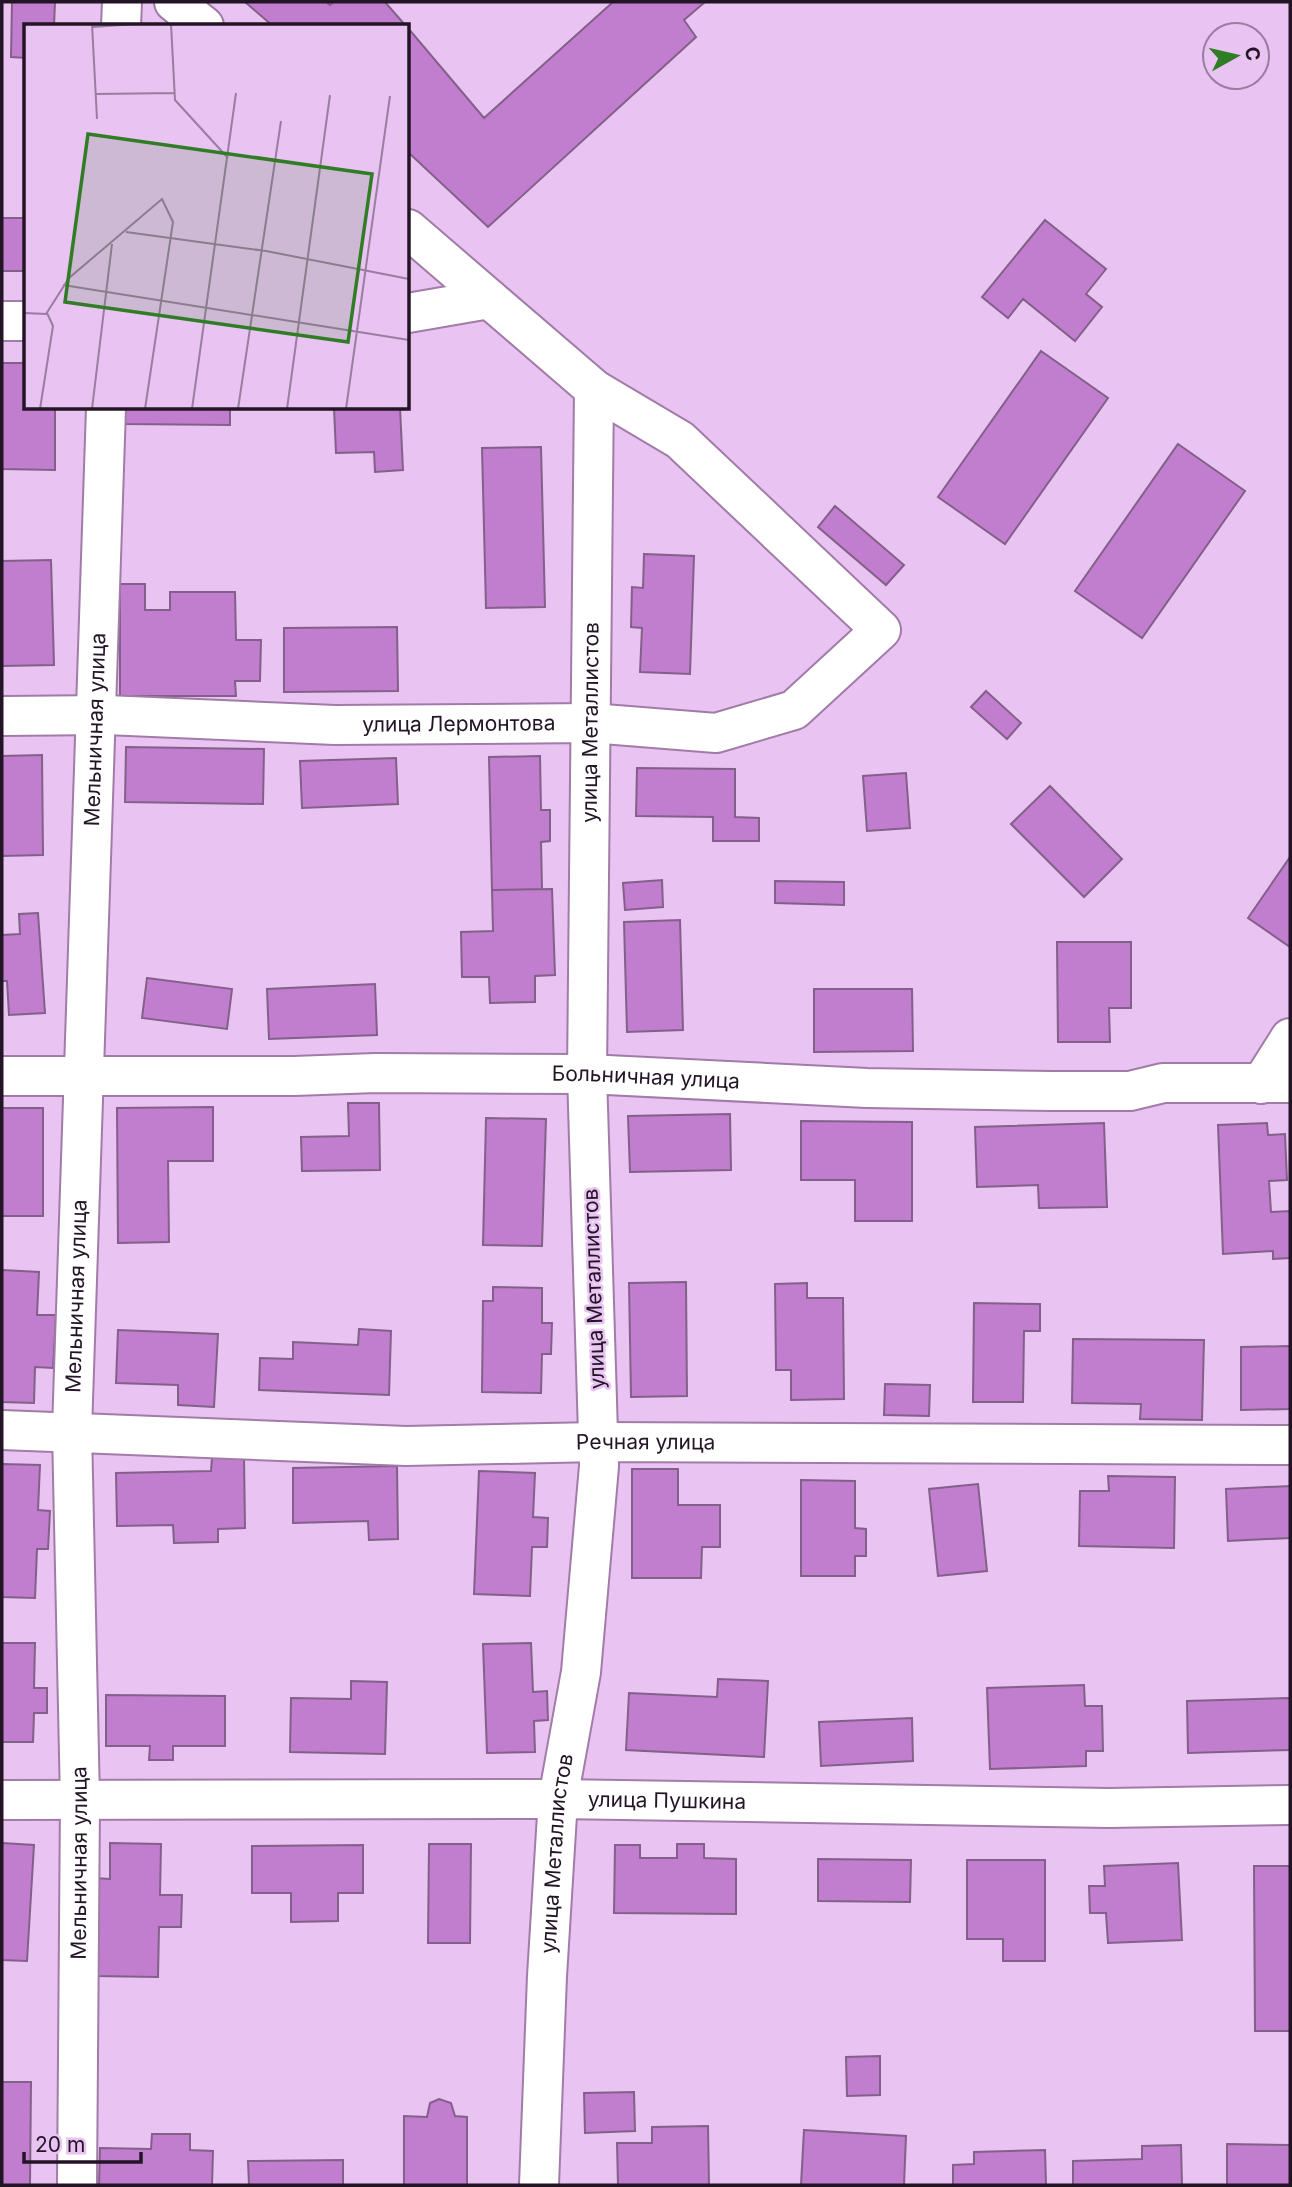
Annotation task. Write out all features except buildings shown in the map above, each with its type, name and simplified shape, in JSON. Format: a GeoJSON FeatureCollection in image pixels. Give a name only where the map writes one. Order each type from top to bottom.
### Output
{"type":"FeatureCollection","features":[{"type":"Feature","properties":{"kind":"street"},"geometry":{"type":"LineString","coordinates":[[121,24],[122,2]]}},
{"type":"Feature","properties":{"kind":"street"},"geometry":{"type":"LineString","coordinates":[[174,2],[202,24]]}},
{"type":"Feature","properties":{"kind":"street"},"geometry":{"type":"LineString","coordinates":[[410,231],[594,389]]}},
{"type":"Feature","properties":{"kind":"street"},"geometry":{"type":"LineString","coordinates":[[410,313],[489,299]]}},
{"type":"Feature","properties":{"kind":"street"},"geometry":{"type":"LineString","coordinates":[[2,321],[24,321]]}},
{"type":"Feature","properties":{"kind":"street","name":"улица Лермонтова"},"geometry":{"type":"LineString","coordinates":[[2,716],[93,716],[335,725],[591,723],[716,733],[794,710],[881,630],[680,440],[594,389]]}},
{"type":"Feature","properties":{"kind":"street","name":"улица Металлистов"},"geometry":{"type":"LineString","coordinates":[[539,2185],[547,1976],[558,1799],[581,1672],[599,1466],[587,1074],[594,389]]}},
{"type":"Feature","properties":{"kind":"street","name":"Мельничная улица"},"geometry":{"type":"LineString","coordinates":[[77,2185],[80,1801],[72,1430],[93,716],[106,410]]}},
{"type":"Feature","properties":{"kind":"street"},"geometry":{"type":"LineString","coordinates":[[1276,1083],[1290,1038]]}},
{"type":"Feature","properties":{"kind":"street","name":"Больничная улица"},"geometry":{"type":"LineString","coordinates":[[2,1076],[587,1074],[867,1088],[1039,1091],[1130,1091],[1163,1083],[1276,1083]]}},
{"type":"Feature","properties":{"kind":"street","name":"Речная улица"},"geometry":{"type":"LineString","coordinates":[[2,1430],[72,1430],[406,1447],[598,1442],[1290,1445]]}},
{"type":"Feature","properties":{"kind":"street","name":"улица Пушкина"},"geometry":{"type":"LineString","coordinates":[[2,1800],[558,1799],[1110,1808],[1290,1805]]}}]}
